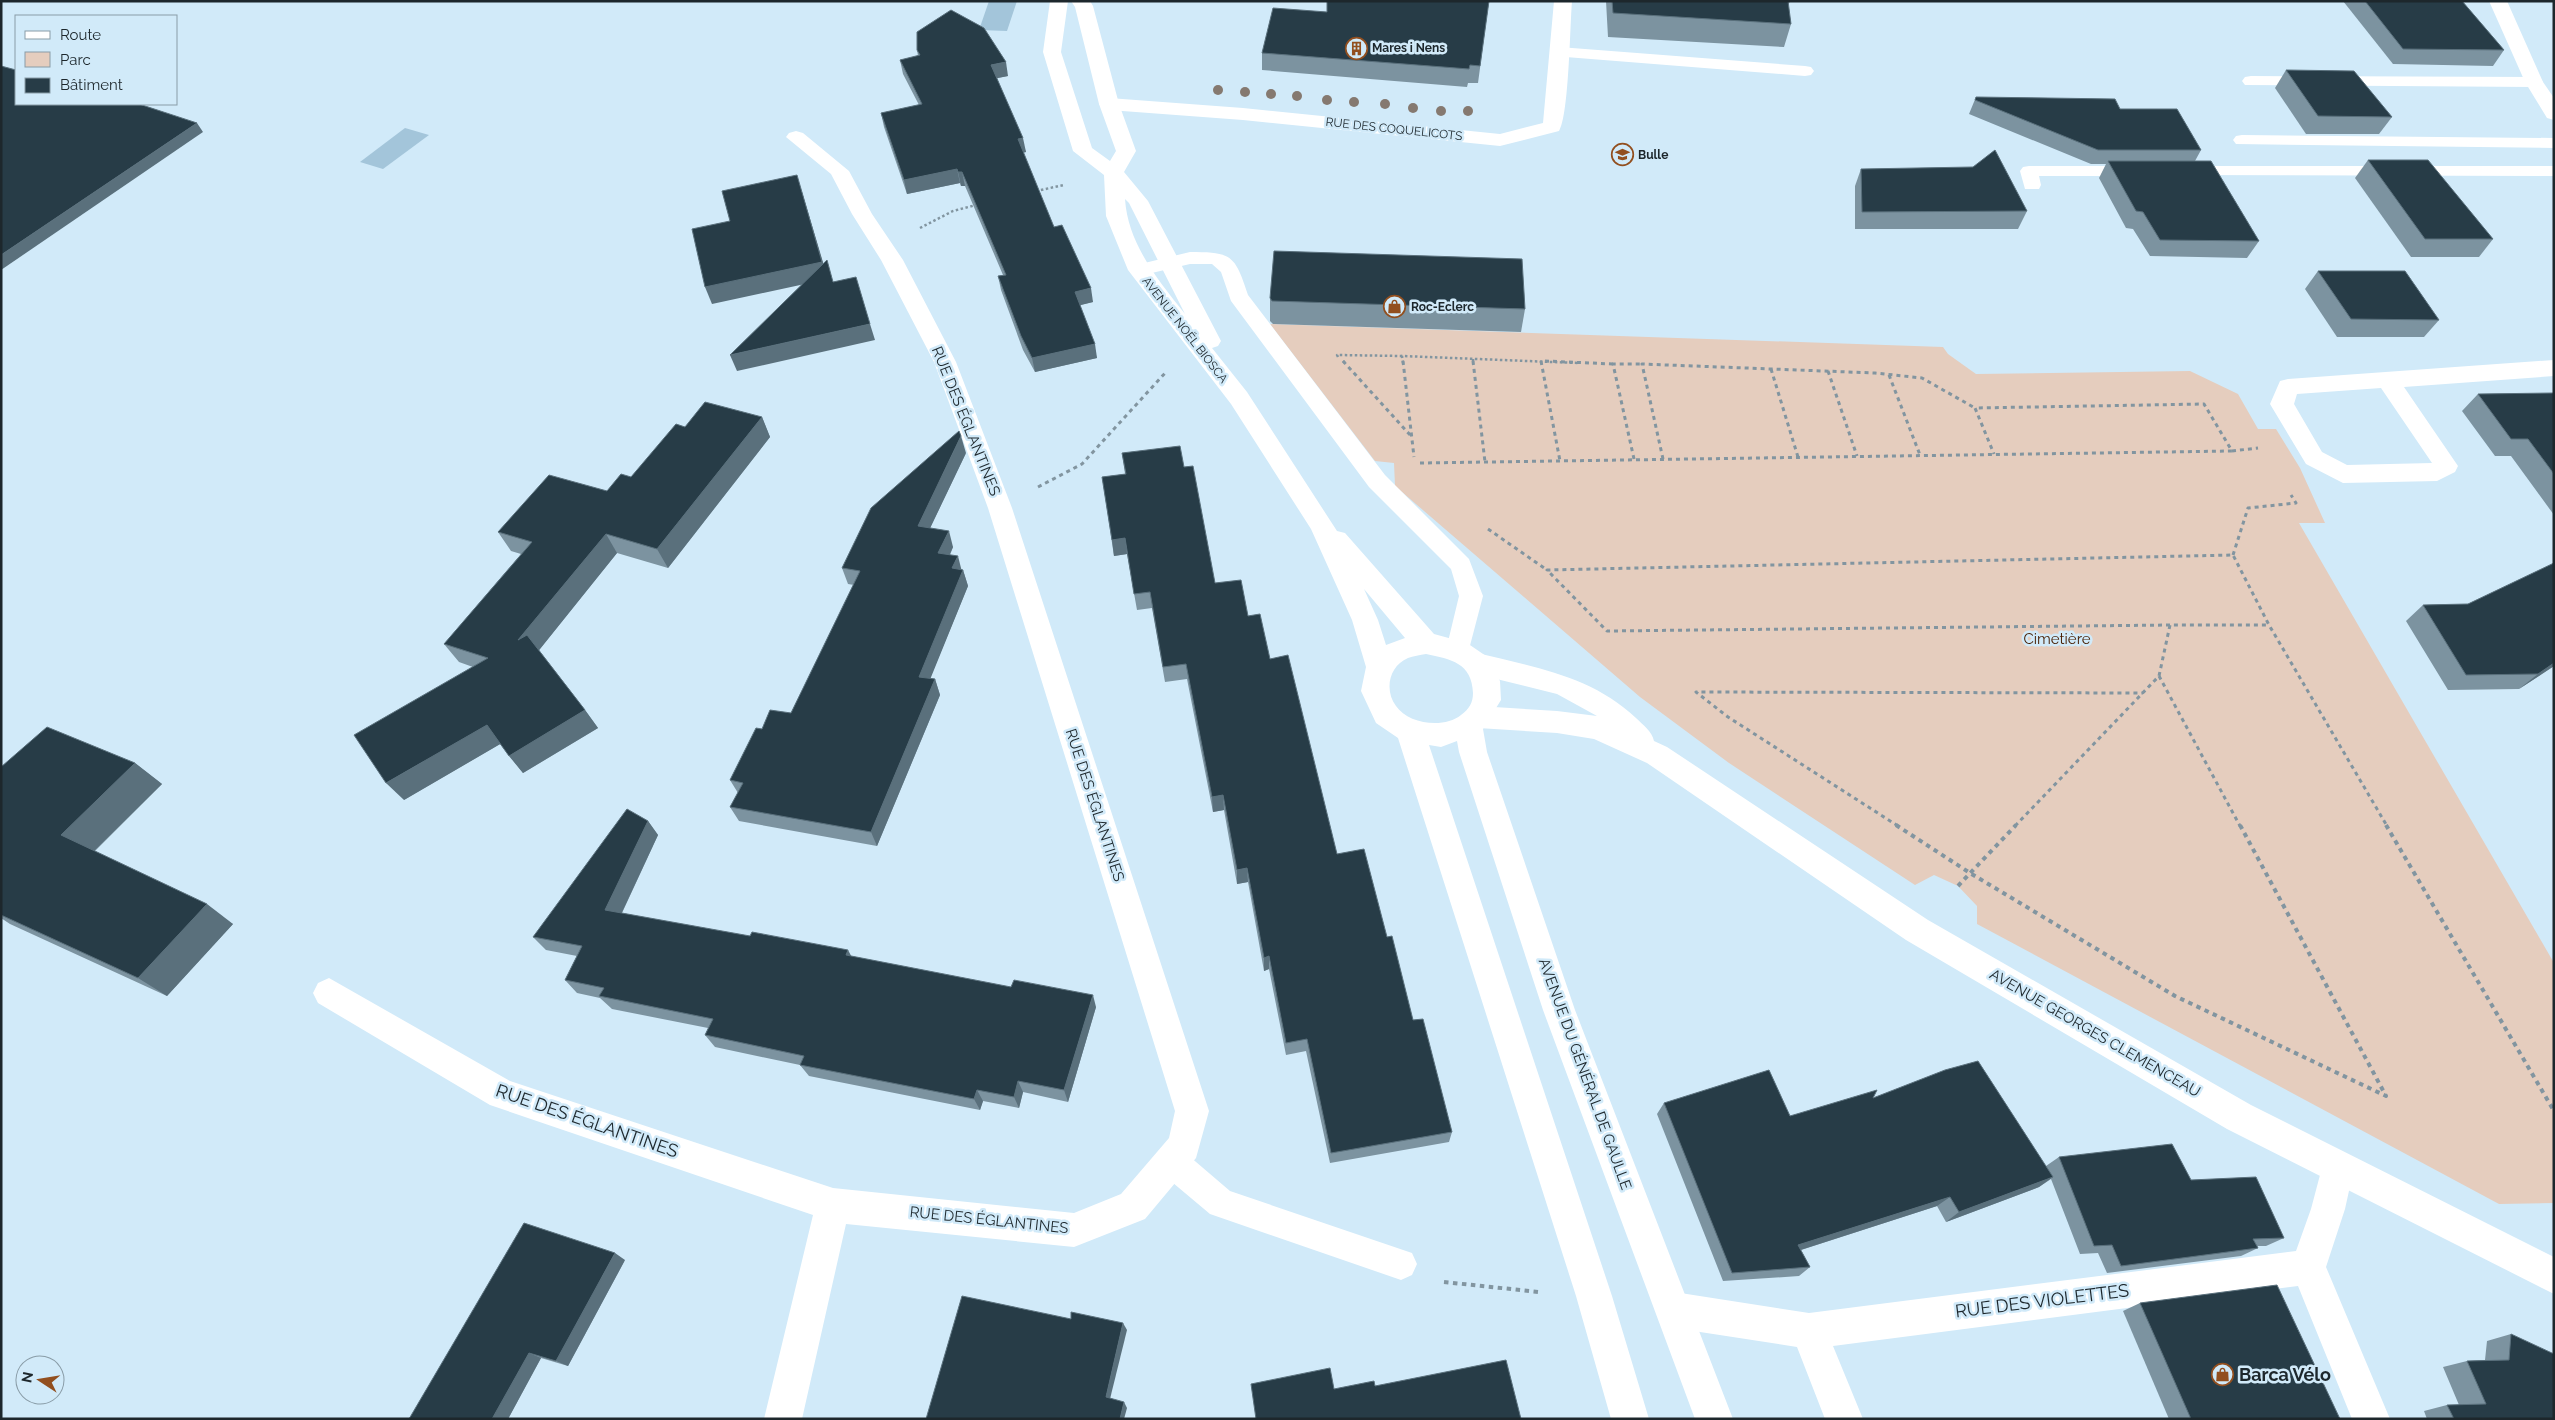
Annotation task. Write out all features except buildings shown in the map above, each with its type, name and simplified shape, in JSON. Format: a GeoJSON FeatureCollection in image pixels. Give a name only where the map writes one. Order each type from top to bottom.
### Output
{"type":"FeatureCollection","features":[{"type":"Feature","properties":{"kind":"street","name":"AVENUE NOËL BIOSCA"},"geometry":{"type":"LineString","coordinates":[[1059,1],[1052,52],[1083,151],[1114,173],[1138,201],[1239,398]]}},
{"type":"Feature","properties":{"kind":"street"},"geometry":{"type":"LineString","coordinates":[[1080,1],[1084,6],[1109,104],[1126,151],[1114,173]]}},
{"type":"Feature","properties":{"kind":"street","name":"RUE DES COQUELICOTS"},"geometry":{"type":"LineString","coordinates":[[1109,104],[1243,114],[1500,140],[1552,127],[1563,1]]}},
{"type":"Feature","properties":{"kind":"street"},"geometry":{"type":"LineString","coordinates":[[2498,1],[2534,82],[2554,114]]}},
{"type":"Feature","properties":{"kind":"street"},"geometry":{"type":"LineString","coordinates":[[2534,82],[2554,84]]}},
{"type":"Feature","properties":{"kind":"street","name":"RUE DES ÉGLANTINES"},"geometry":{"type":"LineString","coordinates":[[329,993],[502,1094],[833,1205],[1074,1230],[1133,1207],[1184,1146],[1192,1111],[1000,508],[945,362],[884,247],[862,214],[840,171],[796,137]]}},
{"type":"Feature","properties":{"kind":"street","name":"AVENUE NOËL BIOSCA"},"geometry":{"type":"LineString","coordinates":[[1114,173],[1116,216],[1139,270],[1239,398],[1322,526],[1365,620],[1379,667]]}},
{"type":"Feature","properties":{"kind":"street"},"geometry":{"type":"LineString","coordinates":[[2387,379],[2446,466],[2437,472],[2343,474],[2314,458],[2282,404],[2288,386],[2387,379],[2554,368]]}},
{"type":"Feature","properties":{"kind":"street","name":"AVENUE NOËL BIOSCA"},"geometry":{"type":"LineString","coordinates":[[1322,526],[1364,570],[1426,643]]}},
{"type":"Feature","properties":{"kind":"street"},"geometry":{"type":"LineString","coordinates":[[1426,643],[1467,657],[1486,681],[1487,700],[1474,721],[1441,734],[1410,731],[1386,715],[1375,691],[1379,667],[1398,650],[1426,643]]}},
{"type":"Feature","properties":{"kind":"street","name":"AVENUE GEORGES CLEMENCEAU"},"geometry":{"type":"LineString","coordinates":[[1467,657],[1564,685],[1611,711],[1656,755]]}},
{"type":"Feature","properties":{"kind":"street","name":"AVENUE GEORGES CLEMENCEAU"},"geometry":{"type":"LineString","coordinates":[[1474,721],[1556,722],[1598,728],[1656,755],[1917,930],[2239,1117],[2554,1276]]}},
{"type":"Feature","properties":{"kind":"street","name":"AVENUE DU GÉNÉRAL DE GAULLE"},"geometry":{"type":"LineString","coordinates":[[1474,721],[1473,752],[1559,1010],[1714,1419]]}},
{"type":"Feature","properties":{"kind":"street"},"geometry":{"type":"LineString","coordinates":[[1410,731],[1594,1296],[1630,1419]]}},
{"type":"Feature","properties":{"kind":"street"},"geometry":{"type":"LineString","coordinates":[[2337,1168],[2328,1209],[2308,1267],[2371,1419]]}},
{"type":"Feature","properties":{"kind":"street"},"geometry":{"type":"LineString","coordinates":[[783,1419],[833,1205]]}},
{"type":"Feature","properties":{"kind":"street","name":"RUE DES VIOLETTES"},"geometry":{"type":"LineString","coordinates":[[1674,1310],[1808,1331],[2308,1267]]}},
{"type":"Feature","properties":{"kind":"street"},"geometry":{"type":"LineString","coordinates":[[1808,1331],[1844,1419]]}},
{"type":"Feature","properties":{"kind":"lane"},"geometry":{"type":"LineString","coordinates":[[1559,52],[1805,71]]}},
{"type":"Feature","properties":{"kind":"lane"},"geometry":{"type":"LineString","coordinates":[[2251,82],[2534,82]]}},
{"type":"Feature","properties":{"kind":"lane"},"geometry":{"type":"LineString","coordinates":[[2242,140],[2554,143]]}},
{"type":"Feature","properties":{"kind":"lane"},"geometry":{"type":"LineString","coordinates":[[2032,185],[2029,171],[2554,171]]}},
{"type":"Feature","properties":{"kind":"lane"},"geometry":{"type":"LineString","coordinates":[[1139,270],[1190,258],[1217,258],[1230,269],[1238,296],[1377,481],[1461,565],[1471,596],[1467,657]]}},
{"type":"Feature","properties":{"kind":"lane"},"geometry":{"type":"LineString","coordinates":[[1171,1160],[1220,1203],[1401,1264]]}},
{"type":"Feature","properties":{"kind":"path"},"geometry":{"type":"LineString","coordinates":[[1029,193],[1114,173]]}},
{"type":"Feature","properties":{"kind":"path"},"geometry":{"type":"LineString","coordinates":[[884,247],[953,211],[981,204]]}},
{"type":"Feature","properties":{"kind":"path"},"geometry":{"type":"LineString","coordinates":[[1000,508],[1082,464],[1195,342]]}},
{"type":"Feature","properties":{"kind":"path"},"geometry":{"type":"LineString","coordinates":[[1412,436],[1337,355],[1642,364],[1889,375],[1922,378],[1975,408],[2204,404],[2232,451]]}},
{"type":"Feature","properties":{"kind":"path"},"geometry":{"type":"LineString","coordinates":[[1402,356],[1414,463],[2232,451],[2261,448]]}},
{"type":"Feature","properties":{"kind":"path"},"geometry":{"type":"LineString","coordinates":[[1473,359],[1485,462]]}},
{"type":"Feature","properties":{"kind":"path"},"geometry":{"type":"LineString","coordinates":[[1541,361],[1560,461]]}},
{"type":"Feature","properties":{"kind":"path"},"geometry":{"type":"LineString","coordinates":[[1613,364],[1634,459]]}},
{"type":"Feature","properties":{"kind":"path"},"geometry":{"type":"LineString","coordinates":[[1642,364],[1663,459]]}},
{"type":"Feature","properties":{"kind":"path"},"geometry":{"type":"LineString","coordinates":[[1771,369],[1798,457]]}},
{"type":"Feature","properties":{"kind":"path"},"geometry":{"type":"LineString","coordinates":[[1828,371],[1857,456]]}},
{"type":"Feature","properties":{"kind":"path"},"geometry":{"type":"LineString","coordinates":[[1889,375],[1920,455]]}},
{"type":"Feature","properties":{"kind":"path"},"geometry":{"type":"LineString","coordinates":[[1975,408],[1994,454]]}},
{"type":"Feature","properties":{"kind":"path"},"geometry":{"type":"LineString","coordinates":[[2286,487],[2296,503],[2248,508],[2233,555],[2269,625],[2554,1111]]}},
{"type":"Feature","properties":{"kind":"path"},"geometry":{"type":"LineString","coordinates":[[1484,526],[1547,570],[1607,631],[2269,625]]}},
{"type":"Feature","properties":{"kind":"path"},"geometry":{"type":"LineString","coordinates":[[1547,570],[2233,555]]}},
{"type":"Feature","properties":{"kind":"path"},"geometry":{"type":"LineString","coordinates":[[1958,886],[2159,676],[2170,625]]}},
{"type":"Feature","properties":{"kind":"path"},"geometry":{"type":"LineString","coordinates":[[2143,693],[1696,692],[1728,717],[1970,873],[2175,996],[2386,1096],[2159,676]]}},
{"type":"Feature","properties":{"kind":"path"},"geometry":{"type":"LineString","coordinates":[[1401,1264],[1447,1284],[1594,1296]]}},
{"type":"Feature","properties":{"kind":"green space","name":"Cimetière"},"geometry":{"type":"Polygon","coordinates":[[[1270,324],[1943,347],[1948,354],[1976,374],[2190,371],[2238,394],[2258,429],[2276,429],[2300,468],[2325,523],[2299,523],[2554,963],[2554,1203],[2499,1204],[1977,924],[1977,906],[1958,886],[1934,875],[1915,885],[1729,763],[1640,697],[1395,486],[1394,463],[1375,461],[1270,324]]]}},
{"type":"Feature","properties":{"kind":"water"},"geometry":{"type":"Polygon","coordinates":[[[989,1],[1017,1],[1007,31],[979,30],[989,1]]]}},
{"type":"Feature","properties":{"kind":"water"},"geometry":{"type":"Polygon","coordinates":[[[405,128],[429,135],[383,169],[360,162],[405,128]]]}},
{"type":"Feature","properties":{"kind":"place","name":"Mares i Nens"},"geometry":{"type":"Point","coordinates":[1356,48]}},
{"type":"Feature","properties":{"kind":"place","name":"Bulle"},"geometry":{"type":"Point","coordinates":[1622,155]}},
{"type":"Feature","properties":{"kind":"place","name":"Roc-Eclerc"},"geometry":{"type":"Point","coordinates":[1395,307]}},
{"type":"Feature","properties":{"kind":"place","name":"Barca Vélo"},"geometry":{"type":"Point","coordinates":[2223,1375]}}]}
